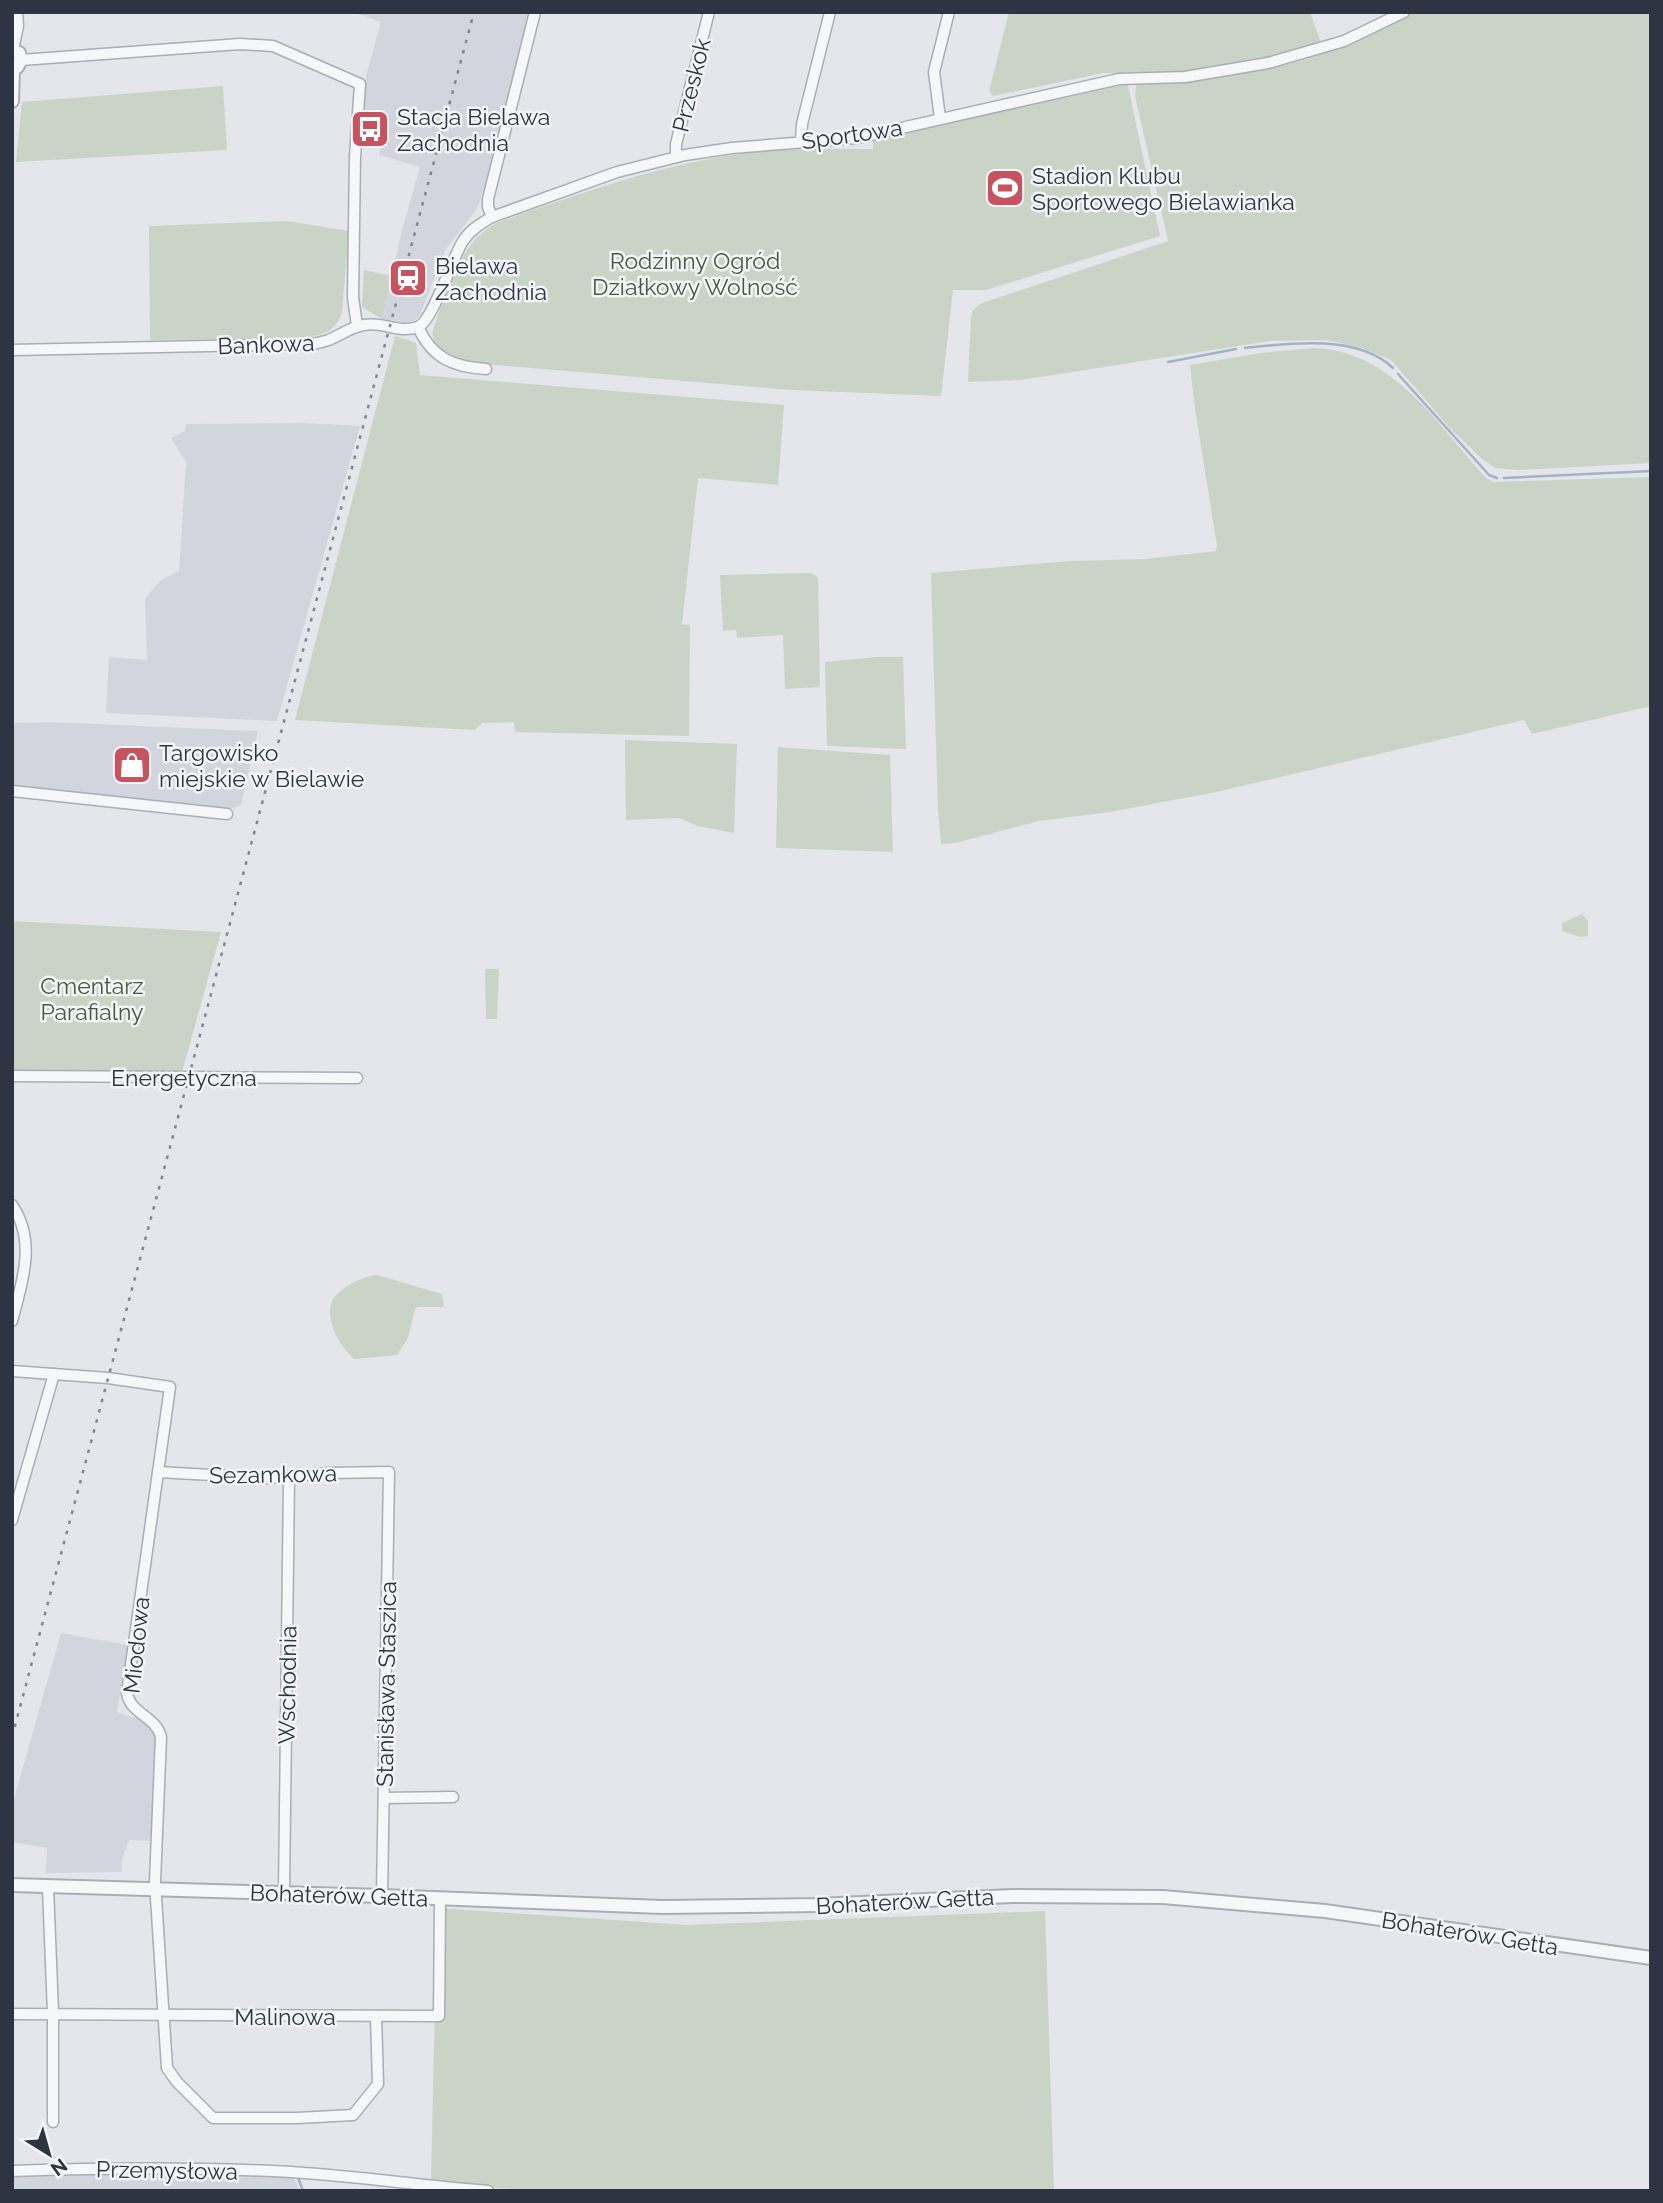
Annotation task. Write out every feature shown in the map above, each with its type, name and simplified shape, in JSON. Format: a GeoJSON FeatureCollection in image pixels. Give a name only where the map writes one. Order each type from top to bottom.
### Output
{"type":"FeatureCollection","features":[{"type":"Feature","properties":{"kind":"street"},"geometry":{"type":"LineString","coordinates":[[12,101],[17,12]]}},
{"type":"Feature","properties":{"kind":"street"},"geometry":{"type":"LineString","coordinates":[[492,217],[488,199],[535,12]]}},
{"type":"Feature","properties":{"kind":"street","name":"Przeskok"},"geometry":{"type":"LineString","coordinates":[[676,157],[676,144],[709,12]]}},
{"type":"Feature","properties":{"kind":"street"},"geometry":{"type":"LineString","coordinates":[[801,142],[802,124],[830,12]]}},
{"type":"Feature","properties":{"kind":"street"},"geometry":{"type":"LineString","coordinates":[[940,118],[934,72],[949,12]]}},
{"type":"Feature","properties":{"kind":"street","name":"Sportowa"},"geometry":{"type":"LineString","coordinates":[[418,327],[429,315],[462,243],[476,227],[492,217],[603,177],[676,157],[732,148],[857,138],[1116,80],[1182,77],[1268,64],[1344,41],[1404,12]]}},
{"type":"Feature","properties":{"kind":"street"},"geometry":{"type":"LineString","coordinates":[[14,59],[240,44],[273,46],[360,84],[355,157],[353,297],[357,326],[376,324],[401,330],[418,327],[427,345],[444,358],[464,367],[486,369]]}},
{"type":"Feature","properties":{"kind":"street","name":"Bankowa"},"geometry":{"type":"LineString","coordinates":[[12,350],[324,343],[357,326]]}},
{"type":"Feature","properties":{"kind":"street"},"geometry":{"type":"LineString","coordinates":[[12,791],[227,814]]}},
{"type":"Feature","properties":{"kind":"street","name":"Energetyczna"},"geometry":{"type":"LineString","coordinates":[[12,1076],[357,1078]]}},
{"type":"Feature","properties":{"kind":"street"},"geometry":{"type":"LineString","coordinates":[[12,1205],[24,1229],[26,1246],[25,1265],[12,1321]]}},
{"type":"Feature","properties":{"kind":"street"},"geometry":{"type":"LineString","coordinates":[[12,1371],[54,1374],[12,1520]]}},
{"type":"Feature","properties":{"kind":"street","name":"Miodowa"},"geometry":{"type":"LineString","coordinates":[[54,1374],[170,1387],[127,1693],[131,1705],[154,1723],[160,1734],[156,1891]]}},
{"type":"Feature","properties":{"kind":"street","name":"Sezamkowa"},"geometry":{"type":"LineString","coordinates":[[158,1472],[240,1478],[289,1477],[332,1472],[388,1472]]}},
{"type":"Feature","properties":{"kind":"street","name":"Stanisława Staszica"},"geometry":{"type":"LineString","coordinates":[[382,1896],[388,1472]]}},
{"type":"Feature","properties":{"kind":"street","name":"Wschodnia"},"geometry":{"type":"LineString","coordinates":[[284,1894],[289,1477]]}},
{"type":"Feature","properties":{"kind":"street"},"geometry":{"type":"LineString","coordinates":[[384,1798],[453,1797]]}},
{"type":"Feature","properties":{"kind":"street","name":"Bohaterów Getta"},"geometry":{"type":"LineString","coordinates":[[12,1885],[701,1908],[1012,1896],[1174,1898],[1337,1912],[1651,1958]]}},
{"type":"Feature","properties":{"kind":"street"},"geometry":{"type":"LineString","coordinates":[[48,1887],[53,2013],[53,2122]]}},
{"type":"Feature","properties":{"kind":"street"},"geometry":{"type":"LineString","coordinates":[[156,1891],[167,2068],[213,2118],[353,2115],[378,2084],[376,2016]]}},
{"type":"Feature","properties":{"kind":"street","name":"Malinowa"},"geometry":{"type":"LineString","coordinates":[[12,2014],[439,2017],[440,1898]]}},
{"type":"Feature","properties":{"kind":"street","name":"Przemysłowa"},"geometry":{"type":"LineString","coordinates":[[12,2171],[115,2168],[295,2172],[488,2191]]}},
{"type":"Feature","properties":{"kind":"shaded area"},"geometry":{"type":"Polygon","coordinates":[[[352,12],[529,12],[477,209],[446,249],[420,315],[412,323],[382,319],[402,230],[420,167],[379,155],[382,139],[362,133],[366,76],[381,22],[352,12]]]}},
{"type":"Feature","properties":{"kind":"shaded area"},"geometry":{"type":"Polygon","coordinates":[[[303,423],[360,426],[277,721],[106,713],[109,657],[147,660],[145,599],[161,580],[179,571],[186,462],[171,438],[185,431],[186,424],[303,423]]]}},
{"type":"Feature","properties":{"kind":"shaded area","name":"Targowisko miejskie w Bielawie"},"geometry":{"type":"Polygon","coordinates":[[[51,722],[258,731],[241,805],[228,810],[12,787],[12,723],[51,722]]]}},
{"type":"Feature","properties":{"kind":"shaded area"},"geometry":{"type":"Polygon","coordinates":[[[61,1633],[128,1645],[117,1712],[145,1721],[155,1734],[152,1841],[129,1840],[122,1859],[122,1872],[46,1873],[47,1848],[12,1842],[12,1806],[61,1633]]]}},
{"type":"Feature","properties":{"kind":"shaded area"},"geometry":{"type":"Polygon","coordinates":[[[12,2174],[293,2177],[300,2191],[12,2191],[12,2174]]]}},
{"type":"Feature","properties":{"kind":"green space"},"geometry":{"type":"Polygon","coordinates":[[[1009,12],[1310,12],[1321,43],[1265,60],[1224,67],[1170,74],[1103,73],[993,96],[989,91],[1009,12]]]}},
{"type":"Feature","properties":{"kind":"green space"},"geometry":{"type":"Polygon","coordinates":[[[1415,12],[1651,12],[1651,463],[1519,470],[1495,468],[1449,427],[1391,360],[1362,348],[1327,340],[1270,341],[1021,380],[968,382],[971,317],[973,310],[982,303],[1168,241],[1135,96],[1136,85],[1247,73],[1301,61],[1356,41],[1415,12]]]}},
{"type":"Feature","properties":{"kind":"green space","name":"Rodzinny Ogród Działkowy Wolność"},"geometry":{"type":"Polygon","coordinates":[[[1127,81],[1160,236],[986,290],[953,290],[941,396],[792,390],[472,363],[451,356],[435,343],[433,329],[456,269],[473,242],[497,223],[601,187],[672,167],[708,159],[781,150],[873,149],[873,138],[1127,81]]]}},
{"type":"Feature","properties":{"kind":"green space"},"geometry":{"type":"Polygon","coordinates":[[[223,86],[227,150],[16,162],[22,102],[223,86]]]}},
{"type":"Feature","properties":{"kind":"green space"},"geometry":{"type":"Polygon","coordinates":[[[286,221],[349,231],[342,311],[333,327],[323,334],[304,338],[150,340],[149,226],[286,221]]]}},
{"type":"Feature","properties":{"kind":"green space"},"geometry":{"type":"Polygon","coordinates":[[[364,270],[392,274],[382,319],[362,307],[364,270]]]}},
{"type":"Feature","properties":{"kind":"green space"},"geometry":{"type":"Polygon","coordinates":[[[395,336],[416,343],[420,375],[784,405],[778,485],[698,478],[682,624],[690,625],[689,736],[515,732],[514,722],[483,723],[474,730],[295,720],[395,336]]]}},
{"type":"Feature","properties":{"kind":"green space"},"geometry":{"type":"Polygon","coordinates":[[[1315,348],[1343,352],[1368,362],[1391,377],[1432,415],[1486,478],[1493,482],[1651,477],[1651,706],[1532,734],[1524,720],[1216,792],[1110,812],[1039,821],[955,843],[941,844],[931,573],[1069,561],[1145,559],[1216,551],[1190,365],[1260,353],[1315,348]]]}},
{"type":"Feature","properties":{"kind":"green space"},"geometry":{"type":"Polygon","coordinates":[[[810,573],[818,577],[820,687],[785,689],[783,635],[737,638],[736,630],[723,631],[720,575],[810,573]]]}},
{"type":"Feature","properties":{"kind":"green space"},"geometry":{"type":"Polygon","coordinates":[[[903,657],[906,749],[827,746],[825,662],[903,657]]]}},
{"type":"Feature","properties":{"kind":"green space"},"geometry":{"type":"Polygon","coordinates":[[[625,740],[737,744],[734,833],[698,826],[679,818],[626,820],[625,740]]]}},
{"type":"Feature","properties":{"kind":"green space"},"geometry":{"type":"Polygon","coordinates":[[[778,747],[890,755],[893,852],[776,848],[778,747]]]}},
{"type":"Feature","properties":{"kind":"green space"},"geometry":{"type":"Polygon","coordinates":[[[1582,914],[1588,921],[1588,936],[1580,937],[1562,931],[1562,923],[1582,914]]]}},
{"type":"Feature","properties":{"kind":"green space","name":"Cmentarz Parafialny"},"geometry":{"type":"Polygon","coordinates":[[[12,921],[221,932],[182,1072],[12,1070],[12,921]]]}},
{"type":"Feature","properties":{"kind":"green space"},"geometry":{"type":"Polygon","coordinates":[[[485,969],[499,969],[497,1019],[486,1019],[485,969]]]}},
{"type":"Feature","properties":{"kind":"green space"},"geometry":{"type":"Polygon","coordinates":[[[377,1275],[442,1294],[444,1305],[415,1309],[408,1338],[397,1355],[355,1359],[336,1334],[331,1319],[331,1304],[338,1293],[351,1284],[377,1275]]]}},
{"type":"Feature","properties":{"kind":"green space"},"geometry":{"type":"Polygon","coordinates":[[[437,1908],[686,1925],[1045,1911],[1054,2191],[543,2191],[431,2184],[437,1908]]]}},
{"type":"Feature","properties":{"kind":"waterway"},"geometry":{"type":"LineString","coordinates":[[1245,348],[1302,343],[1342,345],[1378,357],[1393,368]]}},
{"type":"Feature","properties":{"kind":"waterway"},"geometry":{"type":"LineString","coordinates":[[1168,362],[1236,349]]}},
{"type":"Feature","properties":{"kind":"waterway"},"geometry":{"type":"LineString","coordinates":[[1398,374],[1489,475],[1497,478]]}},
{"type":"Feature","properties":{"kind":"waterway"},"geometry":{"type":"LineString","coordinates":[[1504,478],[1651,471]]}},
{"type":"Feature","properties":{"kind":"waterway"},"geometry":{"type":"LineString","coordinates":[[297,2175],[303,2191]]}},
{"type":"Feature","properties":{"kind":"railway"},"geometry":{"type":"LineString","coordinates":[[12,1737],[474,12]]}},
{"type":"Feature","properties":{"kind":"place","name":"Stacja Bielawa Zachodnia"},"geometry":{"type":"Point","coordinates":[370,129]}},
{"type":"Feature","properties":{"kind":"place","name":"Stadion Klubu Sportowego Bielawianka"},"geometry":{"type":"Point","coordinates":[1005,188]}},
{"type":"Feature","properties":{"kind":"place","name":"Bielawa Zachodnia"},"geometry":{"type":"Point","coordinates":[408,278]}},
{"type":"Feature","properties":{"kind":"place","name":"Targowisko miejskie w Bielawie"},"geometry":{"type":"Point","coordinates":[132,765]}}]}
